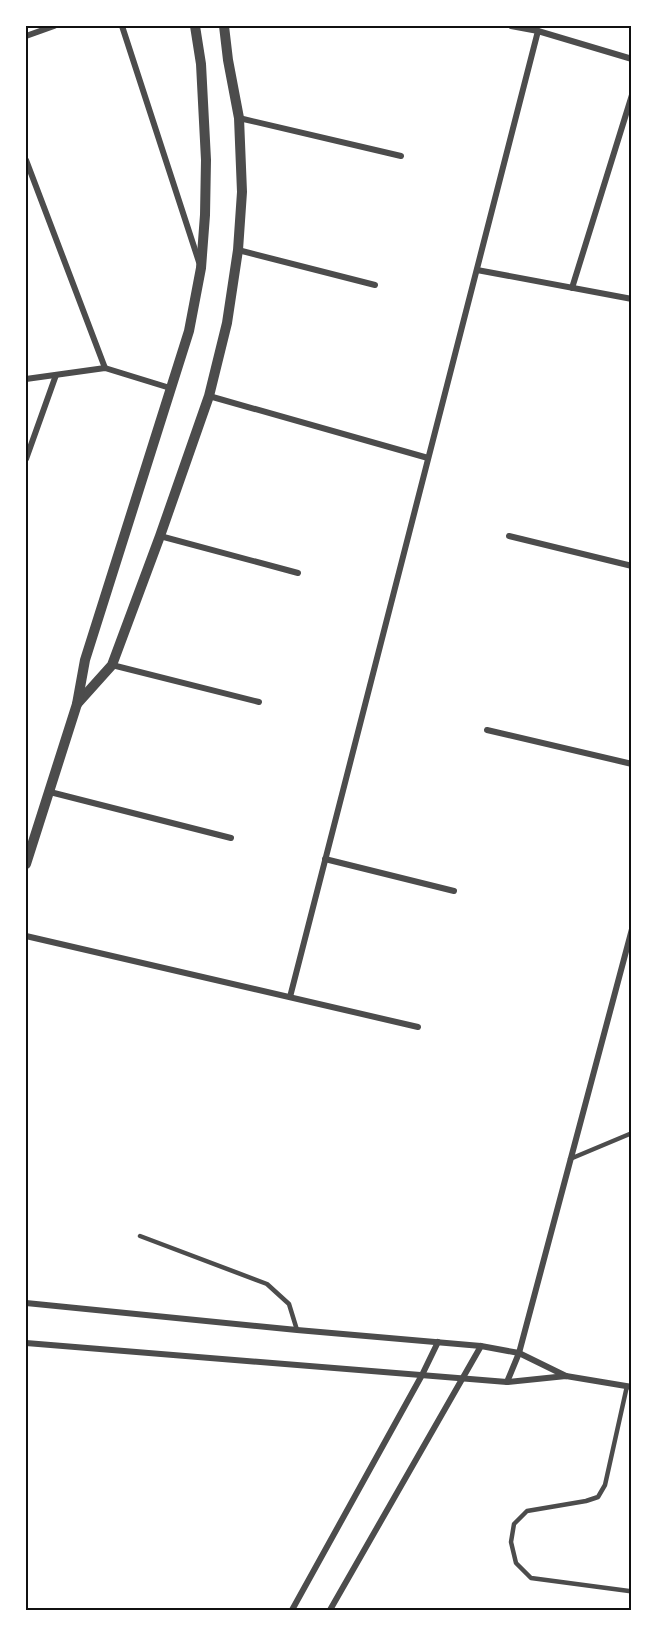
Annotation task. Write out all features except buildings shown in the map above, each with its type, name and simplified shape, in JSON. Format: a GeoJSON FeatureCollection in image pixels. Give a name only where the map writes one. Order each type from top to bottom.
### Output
{"type":"FeatureCollection","features":[{"type":"Feature","properties":{"kind":"street"},"geometry":{"type":"LineString","coordinates":[[26,36],[54,26]]}},
{"type":"Feature","properties":{"kind":"street"},"geometry":{"type":"LineString","coordinates":[[122,26],[201,268]]}},
{"type":"Feature","properties":{"kind":"street"},"geometry":{"type":"LineString","coordinates":[[26,864],[77,704],[85,660],[189,331],[201,268],[205,215],[206,160],[201,64],[195,26]]}},
{"type":"Feature","properties":{"kind":"street"},"geometry":{"type":"LineString","coordinates":[[77,704],[112,665],[160,536],[208,396],[227,323],[242,192],[239,118],[224,26]]}},
{"type":"Feature","properties":{"kind":"street"},"geometry":{"type":"LineString","coordinates":[[510,26],[538,31],[632,59]]}},
{"type":"Feature","properties":{"kind":"street"},"geometry":{"type":"LineString","coordinates":[[290,998],[538,31]]}},
{"type":"Feature","properties":{"kind":"street"},"geometry":{"type":"LineString","coordinates":[[572,288],[632,95]]}},
{"type":"Feature","properties":{"kind":"street"},"geometry":{"type":"LineString","coordinates":[[239,118],[401,156]]}},
{"type":"Feature","properties":{"kind":"street"},"geometry":{"type":"LineString","coordinates":[[26,160],[105,368]]}},
{"type":"Feature","properties":{"kind":"street"},"geometry":{"type":"LineString","coordinates":[[237,250],[375,285]]}},
{"type":"Feature","properties":{"kind":"street"},"geometry":{"type":"LineString","coordinates":[[477,270],[632,299]]}},
{"type":"Feature","properties":{"kind":"street"},"geometry":{"type":"LineString","coordinates":[[26,379],[105,368],[170,388]]}},
{"type":"Feature","properties":{"kind":"street"},"geometry":{"type":"LineString","coordinates":[[26,459],[56,375]]}},
{"type":"Feature","properties":{"kind":"street"},"geometry":{"type":"LineString","coordinates":[[208,396],[428,458]]}},
{"type":"Feature","properties":{"kind":"street"},"geometry":{"type":"LineString","coordinates":[[160,536],[298,573]]}},
{"type":"Feature","properties":{"kind":"street"},"geometry":{"type":"LineString","coordinates":[[509,536],[632,566]]}},
{"type":"Feature","properties":{"kind":"street"},"geometry":{"type":"LineString","coordinates":[[112,665],[259,702]]}},
{"type":"Feature","properties":{"kind":"street"},"geometry":{"type":"LineString","coordinates":[[487,730],[632,764]]}},
{"type":"Feature","properties":{"kind":"street"},"geometry":{"type":"LineString","coordinates":[[50,792],[231,838]]}},
{"type":"Feature","properties":{"kind":"street"},"geometry":{"type":"LineString","coordinates":[[325,859],[454,891]]}},
{"type":"Feature","properties":{"kind":"street"},"geometry":{"type":"LineString","coordinates":[[507,1382],[519,1353],[632,929]]}},
{"type":"Feature","properties":{"kind":"street"},"geometry":{"type":"LineString","coordinates":[[26,936],[418,1028]]}},
{"type":"Feature","properties":{"kind":"street"},"geometry":{"type":"LineString","coordinates":[[26,1303],[481,1346],[519,1353],[566,1376]]}},
{"type":"Feature","properties":{"kind":"street"},"geometry":{"type":"LineString","coordinates":[[292,1611],[438,1342]]}},
{"type":"Feature","properties":{"kind":"street"},"geometry":{"type":"LineString","coordinates":[[26,1343],[507,1382],[566,1376],[629,1386]]}},
{"type":"Feature","properties":{"kind":"street"},"geometry":{"type":"LineString","coordinates":[[330,1611],[481,1346]]}},
{"type":"Feature","properties":{"kind":"lane"},"geometry":{"type":"LineString","coordinates":[[570,1159],[632,1133]]}},
{"type":"Feature","properties":{"kind":"lane"},"geometry":{"type":"LineString","coordinates":[[140,1236],[267,1284],[289,1304],[297,1330]]}},
{"type":"Feature","properties":{"kind":"lane"},"geometry":{"type":"LineString","coordinates":[[629,1386],[605,1485],[598,1497],[527,1511],[514,1524],[511,1542],[516,1563],[531,1578],[629,1591]]}}]}
